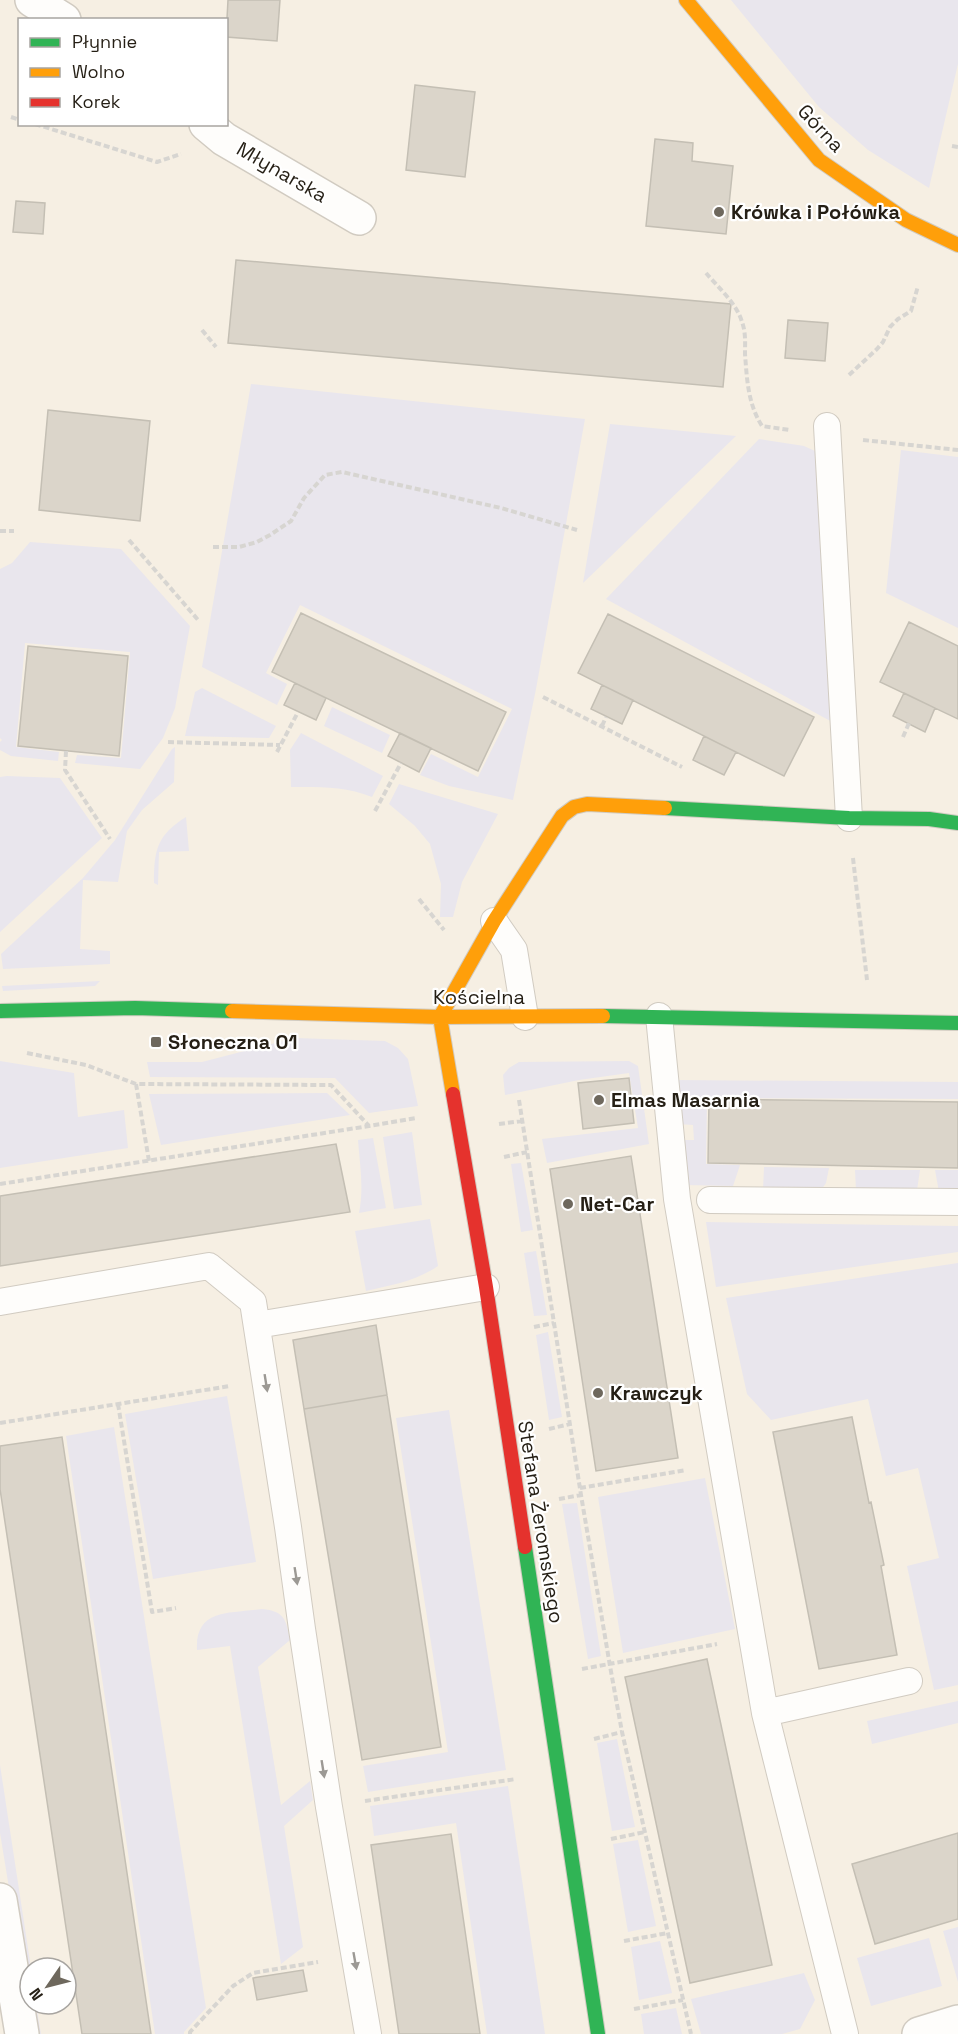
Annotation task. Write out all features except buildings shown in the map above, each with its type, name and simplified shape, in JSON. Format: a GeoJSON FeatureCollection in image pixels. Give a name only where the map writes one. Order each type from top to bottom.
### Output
{"type":"FeatureCollection","features":[{"type":"Feature","properties":{"kind":"street"},"geometry":{"type":"LineString","coordinates":[[32,0],[61,18]]}},
{"type":"Feature","properties":{"kind":"street","name":"Górna"},"geometry":{"type":"LineString","coordinates":[[686,0],[819,160],[906,220],[958,245]]}},
{"type":"Feature","properties":{"kind":"street","name":"Młynarska"},"geometry":{"type":"LineString","coordinates":[[215,132],[359,218]]}},
{"type":"Feature","properties":{"kind":"street"},"geometry":{"type":"LineString","coordinates":[[440,1017],[494,921],[562,816],[574,807],[587,804],[849,818],[929,819],[958,823]]}},
{"type":"Feature","properties":{"kind":"street","name":"Kościelna"},"geometry":{"type":"LineString","coordinates":[[0,1011],[135,1008],[440,1017],[659,1016],[958,1023]]}},
{"type":"Feature","properties":{"kind":"street","name":"Stefana Żeromskiego"},"geometry":{"type":"LineString","coordinates":[[440,1017],[486,1287],[598,2034]]}},
{"type":"Feature","properties":{"kind":"street"},"geometry":{"type":"LineString","coordinates":[[0,1900],[22,2034]]}},
{"type":"Feature","properties":{"kind":"street"},"geometry":{"type":"LineString","coordinates":[[919,2034],[958,2022]]}},
{"type":"Feature","properties":{"kind":"lane"},"geometry":{"type":"LineString","coordinates":[[827,426],[849,818]]}},
{"type":"Feature","properties":{"kind":"lane"},"geometry":{"type":"LineString","coordinates":[[494,921],[514,950],[525,1017]]}},
{"type":"Feature","properties":{"kind":"lane"},"geometry":{"type":"LineString","coordinates":[[659,1016],[677,1199],[765,1713],[844,2034]]}},
{"type":"Feature","properties":{"kind":"lane"},"geometry":{"type":"LineString","coordinates":[[710,1200],[958,1202]]}},
{"type":"Feature","properties":{"kind":"lane"},"geometry":{"type":"LineString","coordinates":[[0,1302],[209,1266],[253,1302],[329,1807],[368,2034]]}},
{"type":"Feature","properties":{"kind":"lane"},"geometry":{"type":"LineString","coordinates":[[257,1325],[486,1287]]}},
{"type":"Feature","properties":{"kind":"lane"},"geometry":{"type":"LineString","coordinates":[[765,1713],[909,1681]]}},
{"type":"Feature","properties":{"kind":"path"},"geometry":{"type":"LineString","coordinates":[[11,117],[18,119]]}},
{"type":"Feature","properties":{"kind":"path"},"geometry":{"type":"LineString","coordinates":[[41,126],[156,162],[215,132]]}},
{"type":"Feature","properties":{"kind":"path"},"geometry":{"type":"LineString","coordinates":[[951,146],[958,147]]}},
{"type":"Feature","properties":{"kind":"path"},"geometry":{"type":"LineString","coordinates":[[706,273],[742,319],[746,336],[749,396],[762,426]]}},
{"type":"Feature","properties":{"kind":"path"},"geometry":{"type":"LineString","coordinates":[[849,375],[883,342],[890,327],[911,311],[918,286]]}},
{"type":"Feature","properties":{"kind":"path"},"geometry":{"type":"LineString","coordinates":[[202,330],[216,347]]}},
{"type":"Feature","properties":{"kind":"path"},"geometry":{"type":"LineString","coordinates":[[895,444],[958,450]]}},
{"type":"Feature","properties":{"kind":"path"},"geometry":{"type":"LineString","coordinates":[[213,547],[239,547],[258,542],[291,521],[304,498],[325,475],[342,472],[501,508],[577,530]]}},
{"type":"Feature","properties":{"kind":"path"},"geometry":{"type":"LineString","coordinates":[[0,531],[14,531]]}},
{"type":"Feature","properties":{"kind":"path"},"geometry":{"type":"LineString","coordinates":[[129,540],[199,621]]}},
{"type":"Feature","properties":{"kind":"path"},"geometry":{"type":"LineString","coordinates":[[543,697],[683,767]]}},
{"type":"Feature","properties":{"kind":"path"},"geometry":{"type":"LineString","coordinates":[[277,752],[298,712]]}},
{"type":"Feature","properties":{"kind":"path"},"geometry":{"type":"LineString","coordinates":[[602,726],[606,717]]}},
{"type":"Feature","properties":{"kind":"path"},"geometry":{"type":"LineString","coordinates":[[903,737],[909,723]]}},
{"type":"Feature","properties":{"kind":"path"},"geometry":{"type":"LineString","coordinates":[[168,742],[280,745]]}},
{"type":"Feature","properties":{"kind":"path"},"geometry":{"type":"LineString","coordinates":[[66,751],[65,770],[110,839]]}},
{"type":"Feature","properties":{"kind":"path"},"geometry":{"type":"LineString","coordinates":[[375,811],[400,763]]}},
{"type":"Feature","properties":{"kind":"path"},"geometry":{"type":"LineString","coordinates":[[849,818],[867,980]]}},
{"type":"Feature","properties":{"kind":"path"},"geometry":{"type":"LineString","coordinates":[[419,898],[447,933]]}},
{"type":"Feature","properties":{"kind":"path"},"geometry":{"type":"LineString","coordinates":[[21,1052],[86,1065],[136,1084],[331,1085],[369,1126]]}},
{"type":"Feature","properties":{"kind":"path"},"geometry":{"type":"LineString","coordinates":[[136,1084],[149,1161]]}},
{"type":"Feature","properties":{"kind":"path"},"geometry":{"type":"LineString","coordinates":[[519,1100],[580,1495],[622,1732],[691,2034]]}},
{"type":"Feature","properties":{"kind":"path"},"geometry":{"type":"LineString","coordinates":[[0,1184],[421,1118]]}},
{"type":"Feature","properties":{"kind":"path"},"geometry":{"type":"LineString","coordinates":[[499,1124],[522,1122]]}},
{"type":"Feature","properties":{"kind":"path"},"geometry":{"type":"LineString","coordinates":[[501,1157],[527,1152]]}},
{"type":"Feature","properties":{"kind":"path"},"geometry":{"type":"LineString","coordinates":[[530,1328],[554,1323]]}},
{"type":"Feature","properties":{"kind":"path"},"geometry":{"type":"LineString","coordinates":[[0,1423],[266,1381]]}},
{"type":"Feature","properties":{"kind":"path"},"geometry":{"type":"LineString","coordinates":[[118,1404],[152,1612],[176,1608]]}},
{"type":"Feature","properties":{"kind":"path"},"geometry":{"type":"LineString","coordinates":[[545,1430],[570,1424]]}},
{"type":"Feature","properties":{"kind":"path"},"geometry":{"type":"LineString","coordinates":[[580,1488],[722,1464]]}},
{"type":"Feature","properties":{"kind":"path"},"geometry":{"type":"LineString","coordinates":[[556,1500],[580,1495]]}},
{"type":"Feature","properties":{"kind":"path"},"geometry":{"type":"LineString","coordinates":[[579,1670],[610,1666],[752,1637]]}},
{"type":"Feature","properties":{"kind":"path"},"geometry":{"type":"LineString","coordinates":[[591,1739],[622,1732]]}},
{"type":"Feature","properties":{"kind":"path"},"geometry":{"type":"LineString","coordinates":[[329,1807],[516,1779],[514,1767]]}},
{"type":"Feature","properties":{"kind":"path"},"geometry":{"type":"LineString","coordinates":[[605,1840],[645,1832]]}},
{"type":"Feature","properties":{"kind":"path"},"geometry":{"type":"LineString","coordinates":[[620,1942],[668,1933]]}},
{"type":"Feature","properties":{"kind":"path"},"geometry":{"type":"LineString","coordinates":[[190,2034],[233,1986],[253,1973],[354,1955]]}},
{"type":"Feature","properties":{"kind":"path"},"geometry":{"type":"LineString","coordinates":[[629,2009],[684,2000]]}},
{"type":"Feature","properties":{"kind":"shaded area"},"geometry":{"type":"Polygon","coordinates":[[[731,0],[958,0],[958,64],[929,188],[868,150],[819,107],[731,0]]]}},
{"type":"Feature","properties":{"kind":"shaded area"},"geometry":{"type":"Polygon","coordinates":[[[251,384],[585,419],[536,689],[513,800],[449,786],[420,775],[431,754],[478,777],[512,709],[300,605],[266,673],[287,684],[277,705],[202,667],[251,384]]]}},
{"type":"Feature","properties":{"kind":"shaded area"},"geometry":{"type":"Polygon","coordinates":[[[610,424],[736,436],[583,583],[610,424]]]}},
{"type":"Feature","properties":{"kind":"shaded area"},"geometry":{"type":"Polygon","coordinates":[[[759,439],[804,446],[815,451],[834,723],[606,599],[759,439]]]}},
{"type":"Feature","properties":{"kind":"shaded area"},"geometry":{"type":"Polygon","coordinates":[[[901,450],[958,457],[958,628],[886,593],[901,450]]]}},
{"type":"Feature","properties":{"kind":"shaded area"},"geometry":{"type":"Polygon","coordinates":[[[30,542],[121,549],[190,626],[175,708],[163,738],[140,769],[75,763],[77,755],[121,758],[130,652],[25,643],[16,747],[59,752],[58,761],[11,756],[0,750],[2,740],[0,738],[0,569],[12,563],[30,542]]]}},
{"type":"Feature","properties":{"kind":"shaded area"},"geometry":{"type":"Polygon","coordinates":[[[202,688],[276,726],[269,738],[185,736],[195,692],[202,688]]]}},
{"type":"Feature","properties":{"kind":"shaded area"},"geometry":{"type":"Polygon","coordinates":[[[332,707],[390,735],[382,753],[324,726],[332,707]]]}},
{"type":"Feature","properties":{"kind":"shaded area"},"geometry":{"type":"Polygon","coordinates":[[[301,733],[383,776],[372,797],[342,789],[291,787],[290,750],[301,733]]]}},
{"type":"Feature","properties":{"kind":"shaded area"},"geometry":{"type":"Polygon","coordinates":[[[175,747],[174,782],[142,810],[127,831],[118,882],[83,880],[80,949],[110,951],[110,964],[3,969],[1,954],[83,878],[115,840],[175,747]]]}},
{"type":"Feature","properties":{"kind":"shaded area"},"geometry":{"type":"Polygon","coordinates":[[[0,777],[60,778],[102,838],[0,932],[0,777]]]}},
{"type":"Feature","properties":{"kind":"shaded area"},"geometry":{"type":"Polygon","coordinates":[[[399,784],[498,814],[462,882],[453,917],[440,917],[441,884],[430,844],[415,826],[389,804],[399,784]]]}},
{"type":"Feature","properties":{"kind":"shaded area"},"geometry":{"type":"Polygon","coordinates":[[[186,817],[189,851],[159,852],[158,885],[154,883],[154,871],[159,844],[169,830],[186,817]]]}},
{"type":"Feature","properties":{"kind":"shaded area"},"geometry":{"type":"Polygon","coordinates":[[[100,981],[95,986],[3,991],[2,986],[100,981]]]}},
{"type":"Feature","properties":{"kind":"shaded area"},"geometry":{"type":"Polygon","coordinates":[[[295,1038],[385,1041],[398,1048],[408,1059],[418,1106],[369,1113],[335,1078],[150,1077],[147,1062],[202,1062],[295,1038]]]}},
{"type":"Feature","properties":{"kind":"shaded area"},"geometry":{"type":"Polygon","coordinates":[[[0,1061],[74,1073],[78,1117],[124,1110],[128,1148],[0,1168],[0,1061]]]}},
{"type":"Feature","properties":{"kind":"shaded area"},"geometry":{"type":"Polygon","coordinates":[[[629,1061],[638,1066],[649,1144],[547,1163],[542,1139],[638,1128],[629,1073],[579,1080],[505,1095],[503,1075],[519,1062],[629,1061]]]}},
{"type":"Feature","properties":{"kind":"shaded area"},"geometry":{"type":"Polygon","coordinates":[[[674,1080],[958,1082],[958,1099],[707,1098],[706,1164],[740,1165],[733,1186],[685,1185],[681,1140],[694,1140],[693,1125],[679,1124],[674,1080]]]}},
{"type":"Feature","properties":{"kind":"shaded area"},"geometry":{"type":"Polygon","coordinates":[[[327,1093],[350,1115],[161,1145],[149,1094],[327,1093]]]}},
{"type":"Feature","properties":{"kind":"shaded area"},"geometry":{"type":"Polygon","coordinates":[[[412,1132],[422,1205],[394,1209],[383,1137],[412,1132]]]}},
{"type":"Feature","properties":{"kind":"shaded area"},"geometry":{"type":"Polygon","coordinates":[[[373,1138],[386,1208],[359,1213],[361,1186],[358,1140],[373,1138]]]}},
{"type":"Feature","properties":{"kind":"shaded area"},"geometry":{"type":"Polygon","coordinates":[[[521,1163],[533,1230],[521,1232],[511,1164],[521,1163]]]}},
{"type":"Feature","properties":{"kind":"shaded area"},"geometry":{"type":"Polygon","coordinates":[[[764,1167],[829,1168],[826,1183],[821,1190],[763,1190],[764,1167]]]}},
{"type":"Feature","properties":{"kind":"shaded area"},"geometry":{"type":"Polygon","coordinates":[[[855,1170],[920,1170],[917,1190],[856,1190],[855,1170]]]}},
{"type":"Feature","properties":{"kind":"shaded area"},"geometry":{"type":"Polygon","coordinates":[[[935,1170],[958,1170],[958,1191],[939,1192],[935,1170]]]}},
{"type":"Feature","properties":{"kind":"shaded area"},"geometry":{"type":"Polygon","coordinates":[[[430,1219],[438,1266],[412,1279],[366,1291],[355,1231],[430,1219]]]}},
{"type":"Feature","properties":{"kind":"shaded area"},"geometry":{"type":"Polygon","coordinates":[[[706,1222],[958,1226],[958,1252],[716,1287],[706,1222]]]}},
{"type":"Feature","properties":{"kind":"shaded area"},"geometry":{"type":"Polygon","coordinates":[[[536,1251],[547,1315],[534,1316],[524,1253],[536,1251]]]}},
{"type":"Feature","properties":{"kind":"shaded area"},"geometry":{"type":"Polygon","coordinates":[[[958,1263],[958,1685],[934,1690],[907,1566],[939,1558],[918,1468],[886,1476],[868,1399],[771,1420],[747,1394],[726,1298],[958,1263]]]}},
{"type":"Feature","properties":{"kind":"shaded area"},"geometry":{"type":"Polygon","coordinates":[[[548,1332],[562,1417],[549,1420],[536,1335],[548,1332]]]}},
{"type":"Feature","properties":{"kind":"shaded area"},"geometry":{"type":"Polygon","coordinates":[[[227,1396],[256,1562],[153,1579],[125,1414],[227,1396]]]}},
{"type":"Feature","properties":{"kind":"shaded area"},"geometry":{"type":"Polygon","coordinates":[[[449,1410],[506,1770],[368,1792],[363,1766],[448,1752],[396,1418],[449,1410]]]}},
{"type":"Feature","properties":{"kind":"shaded area"},"geometry":{"type":"Polygon","coordinates":[[[114,1427],[206,2008],[184,2034],[155,2034],[66,1436],[114,1427]]]}},
{"type":"Feature","properties":{"kind":"shaded area"},"geometry":{"type":"Polygon","coordinates":[[[705,1478],[735,1629],[623,1653],[598,1497],[705,1478]]]}},
{"type":"Feature","properties":{"kind":"shaded area"},"geometry":{"type":"Polygon","coordinates":[[[577,1503],[601,1656],[588,1659],[562,1504],[577,1503]]]}},
{"type":"Feature","properties":{"kind":"shaded area"},"geometry":{"type":"Polygon","coordinates":[[[262,1609],[280,1614],[287,1627],[290,1640],[258,1667],[281,1805],[310,1781],[313,1800],[284,1826],[303,1947],[281,1964],[230,1646],[197,1650],[198,1636],[208,1620],[227,1613],[262,1609]]]}},
{"type":"Feature","properties":{"kind":"shaded area"},"geometry":{"type":"Polygon","coordinates":[[[958,1701],[958,1723],[872,1744],[867,1721],[958,1701]]]}},
{"type":"Feature","properties":{"kind":"shaded area"},"geometry":{"type":"Polygon","coordinates":[[[617,1739],[635,1827],[612,1831],[597,1743],[617,1739]]]}},
{"type":"Feature","properties":{"kind":"shaded area"},"geometry":{"type":"Polygon","coordinates":[[[0,1765],[29,1956],[20,1956],[0,1833],[0,1765]]]}},
{"type":"Feature","properties":{"kind":"shaded area"},"geometry":{"type":"Polygon","coordinates":[[[508,1786],[545,2034],[487,2034],[456,1823],[374,1836],[370,1806],[508,1786]]]}},
{"type":"Feature","properties":{"kind":"shaded area"},"geometry":{"type":"Polygon","coordinates":[[[638,1840],[656,1926],[628,1932],[613,1844],[638,1840]]]}},
{"type":"Feature","properties":{"kind":"shaded area"},"geometry":{"type":"Polygon","coordinates":[[[958,1927],[958,1982],[943,1931],[958,1927]]]}},
{"type":"Feature","properties":{"kind":"shaded area"},"geometry":{"type":"Polygon","coordinates":[[[929,1938],[942,1986],[871,2006],[857,1958],[929,1938]]]}},
{"type":"Feature","properties":{"kind":"shaded area"},"geometry":{"type":"Polygon","coordinates":[[[660,1941],[672,1993],[639,2000],[631,1947],[660,1941]]]}},
{"type":"Feature","properties":{"kind":"shaded area"},"geometry":{"type":"Polygon","coordinates":[[[804,1973],[815,2000],[800,2029],[782,2034],[701,2034],[691,1999],[804,1973]]]}},
{"type":"Feature","properties":{"kind":"shaded area"},"geometry":{"type":"Polygon","coordinates":[[[676,2008],[682,2034],[644,2034],[641,2014],[676,2008]]]}},
{"type":"Feature","properties":{"kind":"shaded area"},"geometry":{"type":"Polygon","coordinates":[[[30,2016],[38,2016],[41,2034],[33,2034],[30,2016]]]}},
{"type":"Feature","properties":{"kind":"traffic: fast"},"geometry":{"type":"LineString","coordinates":[[665,808],[849,818],[929,819],[958,823]]}},
{"type":"Feature","properties":{"kind":"traffic: fast"},"geometry":{"type":"LineString","coordinates":[[0,1011],[135,1008],[232,1011]]}},
{"type":"Feature","properties":{"kind":"traffic: fast"},"geometry":{"type":"LineString","coordinates":[[603,1016],[958,1023]]}},
{"type":"Feature","properties":{"kind":"traffic: fast"},"geometry":{"type":"LineString","coordinates":[[525,1547],[598,2034]]}},
{"type":"Feature","properties":{"kind":"traffic: slow"},"geometry":{"type":"LineString","coordinates":[[686,0],[819,160],[906,220],[958,245]]}},
{"type":"Feature","properties":{"kind":"traffic: slow"},"geometry":{"type":"LineString","coordinates":[[453,1094],[440,1017],[494,921],[562,816],[574,807],[587,804],[665,808]]}},
{"type":"Feature","properties":{"kind":"traffic: slow"},"geometry":{"type":"LineString","coordinates":[[232,1011],[440,1017],[603,1016]]}},
{"type":"Feature","properties":{"kind":"traffic: jam"},"geometry":{"type":"LineString","coordinates":[[453,1094],[486,1287],[525,1547]]}},
{"type":"Feature","properties":{"kind":"place","name":"Krówka i Połówka"},"geometry":{"type":"Point","coordinates":[719,212]}},
{"type":"Feature","properties":{"kind":"place","name":"Słoneczna 01"},"geometry":{"type":"Point","coordinates":[156,1042]}},
{"type":"Feature","properties":{"kind":"place","name":"Elmas Masarnia"},"geometry":{"type":"Point","coordinates":[599,1100]}},
{"type":"Feature","properties":{"kind":"place","name":"Net-Car"},"geometry":{"type":"Point","coordinates":[568,1204]}},
{"type":"Feature","properties":{"kind":"place","name":"Krawczyk"},"geometry":{"type":"Point","coordinates":[598,1393]}}]}
